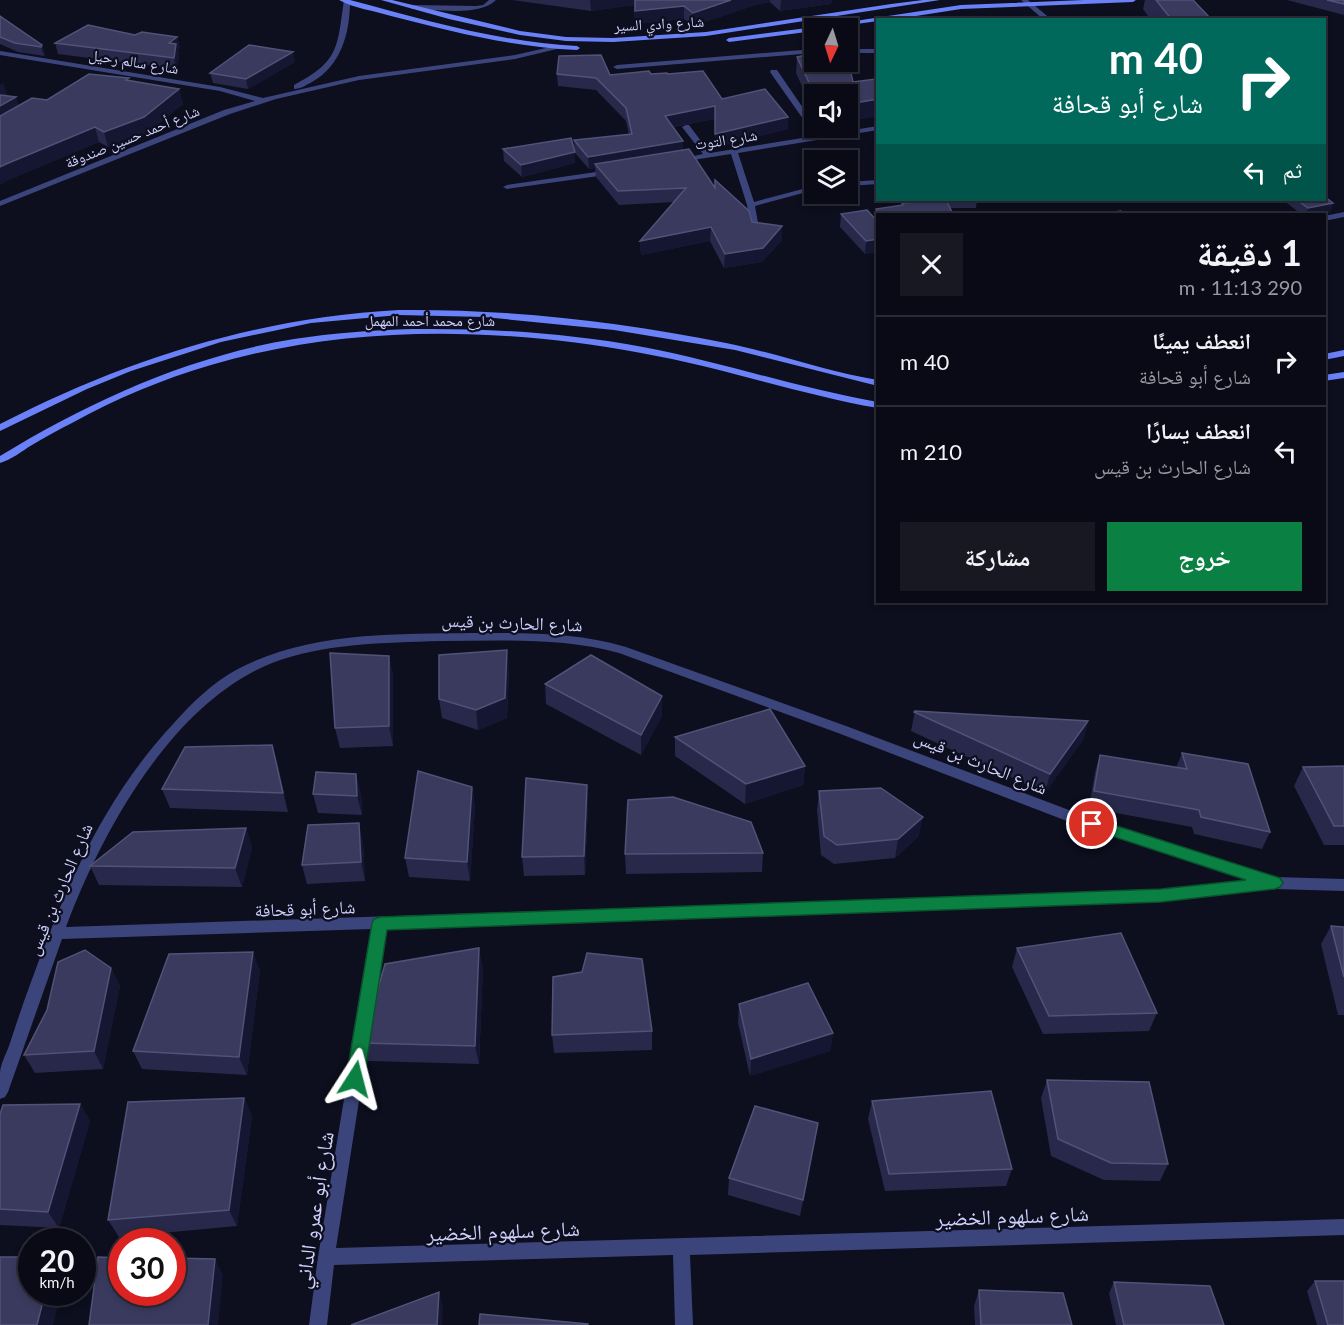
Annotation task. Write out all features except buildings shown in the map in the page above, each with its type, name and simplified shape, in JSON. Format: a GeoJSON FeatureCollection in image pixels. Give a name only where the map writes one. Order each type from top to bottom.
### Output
{"type":"FeatureCollection","features":[{"type":"Feature","properties":{"kind":"main road","name":"شارع وادي السير"},"geometry":{"type":"LineString","coordinates":[[384,0],[511,31],[565,39],[634,39],[729,32],[937,0]]}},
{"type":"Feature","properties":{"kind":"main road","name":"شارع وادي السير"},"geometry":{"type":"LineString","coordinates":[[882,18],[918,12],[1025,2],[1133,0]]}},
{"type":"Feature","properties":{"kind":"main road","name":"شارع وادي السير"},"geometry":{"type":"LineString","coordinates":[[345,1],[478,34],[527,44],[559,47],[703,42],[804,30]]}},
{"type":"Feature","properties":{"kind":"main road","name":"شارع وادي السير"},"geometry":{"type":"LineString","coordinates":[[858,22],[876,19]]}},
{"type":"Feature","properties":{"kind":"main road"},"geometry":{"type":"LineString","coordinates":[[559,47],[565,39]]}},
{"type":"Feature","properties":{"kind":"main road","name":"شارع محمد أحمد المهمل"},"geometry":{"type":"LineString","coordinates":[[0,428],[90,385],[201,346],[298,323],[387,313],[512,317],[624,329],[750,351],[876,382]]}},
{"type":"Feature","properties":{"kind":"main road","name":"شارع محمد أحمد المهمل"},"geometry":{"type":"LineString","coordinates":[[0,460],[95,408],[178,374],[276,346],[335,336],[491,334],[602,344],[677,357],[834,397],[876,405]]}},
{"type":"Feature","properties":{"kind":"main road"},"geometry":{"type":"LineString","coordinates":[[1326,357],[1344,353]]}},
{"type":"Feature","properties":{"kind":"main road"},"geometry":{"type":"LineString","coordinates":[[1326,378],[1344,375]]}},
{"type":"Feature","properties":{"kind":"street"},"geometry":{"type":"LineString","coordinates":[[412,7],[476,8],[485,6],[493,0]]}},
{"type":"Feature","properties":{"kind":"street","name":"شارع أحمد حسين صندوقة"},"geometry":{"type":"LineString","coordinates":[[274,97],[319,75],[329,65],[346,25],[345,1]]}},
{"type":"Feature","properties":{"kind":"street"},"geometry":{"type":"LineString","coordinates":[[1025,2],[1046,18]]}},
{"type":"Feature","properties":{"kind":"street","name":"شارع أحمد حسين صندوقة"},"geometry":{"type":"LineString","coordinates":[[0,204],[262,100],[358,78],[515,57],[559,47]]}},
{"type":"Feature","properties":{"kind":"street"},"geometry":{"type":"LineString","coordinates":[[858,51],[876,51]]}},
{"type":"Feature","properties":{"kind":"street"},"geometry":{"type":"LineString","coordinates":[[617,67],[804,52]]}},
{"type":"Feature","properties":{"kind":"street","name":"شارع سالم رحيل"},"geometry":{"type":"LineString","coordinates":[[0,53],[220,89],[262,100]]}},
{"type":"Feature","properties":{"kind":"street"},"geometry":{"type":"LineString","coordinates":[[0,62],[10,56]]}},
{"type":"Feature","properties":{"kind":"street"},"geometry":{"type":"LineString","coordinates":[[90,75],[99,69]]}},
{"type":"Feature","properties":{"kind":"street"},"geometry":{"type":"LineString","coordinates":[[774,72],[804,114]]}},
{"type":"Feature","properties":{"kind":"street"},"geometry":{"type":"LineString","coordinates":[[686,127],[709,156]]}},
{"type":"Feature","properties":{"kind":"street","name":"شارع التوت"},"geometry":{"type":"LineString","coordinates":[[858,131],[876,128]]}},
{"type":"Feature","properties":{"kind":"street","name":"شارع التوت"},"geometry":{"type":"LineString","coordinates":[[675,161],[814,138]]}},
{"type":"Feature","properties":{"kind":"street"},"geometry":{"type":"LineString","coordinates":[[734,152],[752,205],[756,234]]}},
{"type":"Feature","properties":{"kind":"street"},"geometry":{"type":"LineString","coordinates":[[507,187],[619,171]]}},
{"type":"Feature","properties":{"kind":"street"},"geometry":{"type":"LineString","coordinates":[[858,183],[876,182]]}},
{"type":"Feature","properties":{"kind":"street"},"geometry":{"type":"LineString","coordinates":[[752,205],[804,191]]}},
{"type":"Feature","properties":{"kind":"street"},"geometry":{"type":"LineString","coordinates":[[1326,218],[1344,214]]}},
{"type":"Feature","properties":{"kind":"street","name":"شارع الحارث بن قيس"},"geometry":{"type":"LineString","coordinates":[[0,1092],[80,878],[108,821],[125,793],[175,731],[214,691],[235,676],[281,657],[345,644],[421,638],[538,637],[591,642],[828,722],[1055,811],[1275,883]]}},
{"type":"Feature","properties":{"kind":"street","name":"شارع أبو قحافة"},"geometry":{"type":"LineString","coordinates":[[58,933],[1161,896],[1275,883],[1344,885]]}},
{"type":"Feature","properties":{"kind":"street","name":"شارع أبو عمرو الداني"},"geometry":{"type":"LineString","coordinates":[[318,1325],[326,1257],[380,923]]}},
{"type":"Feature","properties":{"kind":"street","name":"شارع سلهوم الخضير"},"geometry":{"type":"LineString","coordinates":[[326,1257],[1344,1227]]}},
{"type":"Feature","properties":{"kind":"street"},"geometry":{"type":"LineString","coordinates":[[681,1247],[684,1325]]}},
{"type":"Feature","properties":{"kind":"route"},"geometry":{"type":"LineString","coordinates":[[355,1079],[380,923],[1161,896],[1275,883],[1092,824]]}}]}
